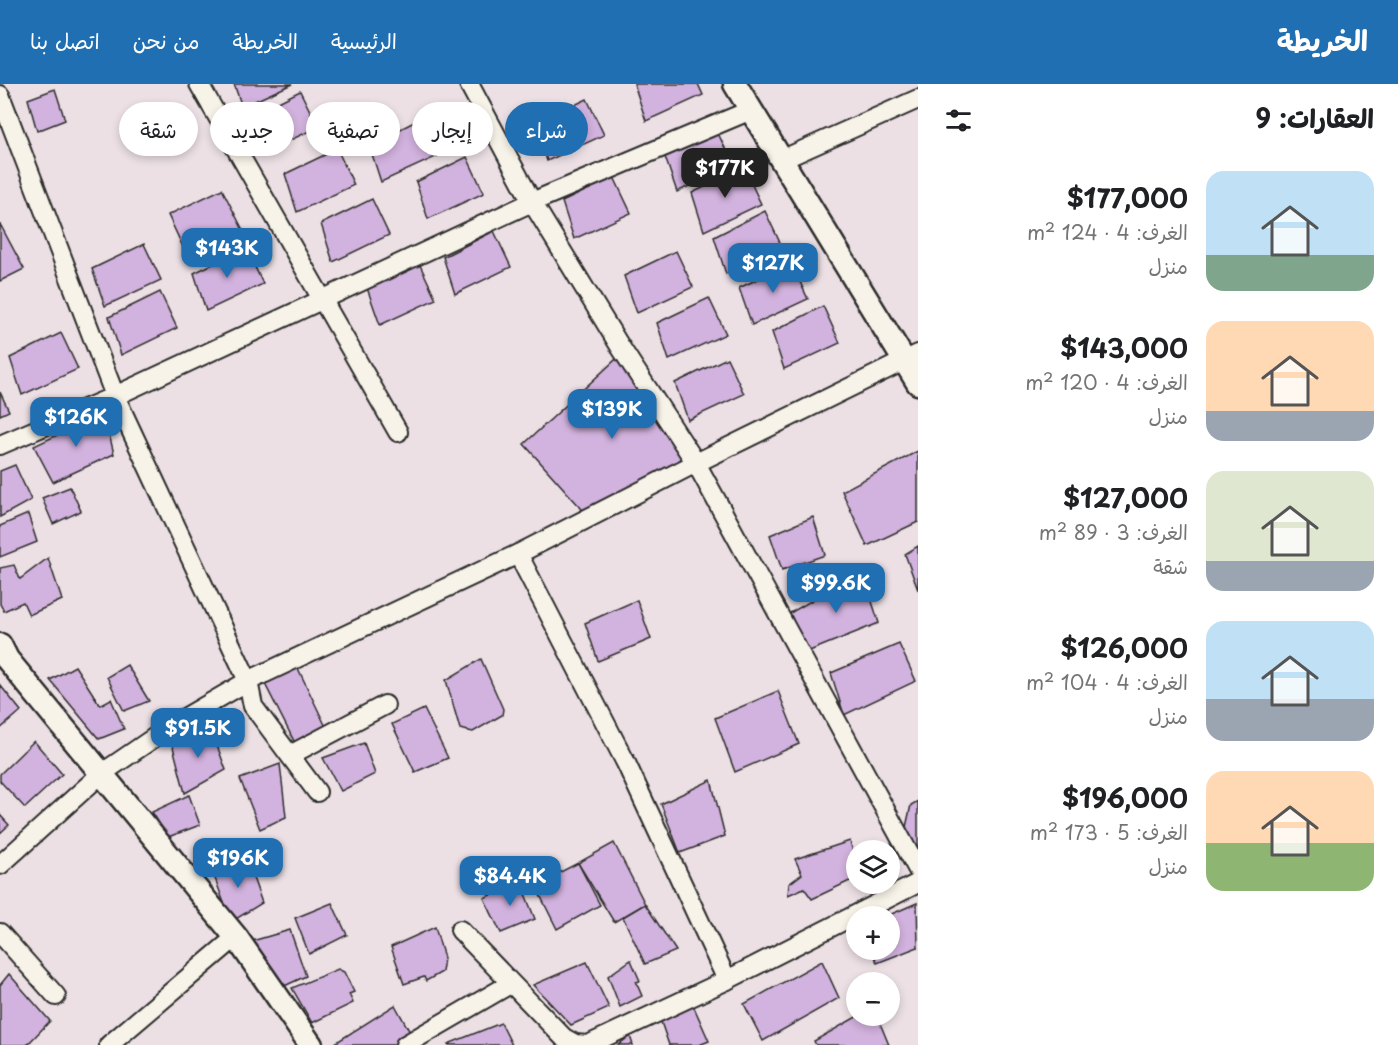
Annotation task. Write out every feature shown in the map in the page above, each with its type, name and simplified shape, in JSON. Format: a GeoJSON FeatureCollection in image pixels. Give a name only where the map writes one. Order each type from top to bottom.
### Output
{"type":"FeatureCollection","features":[{"type":"Feature","properties":{"kind":"street"},"geometry":{"type":"LineString","coordinates":[[199,84],[398,432]]}},
{"type":"Feature","properties":{"kind":"street"},"geometry":{"type":"LineString","coordinates":[[469,84],[532,202],[621,348],[696,463],[918,870]]}},
{"type":"Feature","properties":{"kind":"street"},"geometry":{"type":"LineString","coordinates":[[735,84],[781,160],[911,357],[918,383]]}},
{"type":"Feature","properties":{"kind":"street"},"geometry":{"type":"LineString","coordinates":[[0,95],[115,396],[248,681],[253,706],[317,792]]}},
{"type":"Feature","properties":{"kind":"street"},"geometry":{"type":"LineString","coordinates":[[781,160],[918,99]]}},
{"type":"Feature","properties":{"kind":"street"},"geometry":{"type":"LineString","coordinates":[[0,446],[115,396],[532,202],[751,110]]}},
{"type":"Feature","properties":{"kind":"street"},"geometry":{"type":"LineString","coordinates":[[0,865],[101,774],[174,724],[248,681],[518,554],[911,357]]}},
{"type":"Feature","properties":{"kind":"street"},"geometry":{"type":"LineString","coordinates":[[518,554],[626,763],[727,980]]}},
{"type":"Feature","properties":{"kind":"street"},"geometry":{"type":"LineString","coordinates":[[0,645],[7,659],[236,937],[311,1045]]}},
{"type":"Feature","properties":{"kind":"street"},"geometry":{"type":"LineString","coordinates":[[290,755],[385,705]]}},
{"type":"Feature","properties":{"kind":"street"},"geometry":{"type":"LineString","coordinates":[[460,930],[564,1038],[575,1044],[588,1045],[727,980],[918,883]]}},
{"type":"Feature","properties":{"kind":"street"},"geometry":{"type":"LineString","coordinates":[[0,933],[56,996]]}},
{"type":"Feature","properties":{"kind":"street"},"geometry":{"type":"LineString","coordinates":[[108,1045],[236,937]]}},
{"type":"Feature","properties":{"kind":"street"},"geometry":{"type":"LineString","coordinates":[[405,1045],[510,984]]}},
{"type":"Feature","properties":{"kind":"building"},"geometry":{"type":"Polygon","coordinates":[[[234,84],[292,84],[253,102],[240,102],[234,84]]]}},
{"type":"Feature","properties":{"kind":"building"},"geometry":{"type":"Polygon","coordinates":[[[634,84],[698,84],[703,95],[646,121],[634,84]]]}},
{"type":"Feature","properties":{"kind":"building"},"geometry":{"type":"Polygon","coordinates":[[[55,89],[65,120],[37,131],[28,99],[55,89]]]}},
{"type":"Feature","properties":{"kind":"building"},"geometry":{"type":"Polygon","coordinates":[[[300,91],[306,103],[306,133],[294,138],[294,102],[278,102],[300,91]]]}},
{"type":"Feature","properties":{"kind":"building"},"geometry":{"type":"Polygon","coordinates":[[[587,99],[604,135],[588,142],[588,102],[581,102],[587,99]]]}},
{"type":"Feature","properties":{"kind":"building"},"geometry":{"type":"Polygon","coordinates":[[[412,123],[412,156],[438,156],[381,182],[373,156],[400,156],[400,129],[412,123]]]}},
{"type":"Feature","properties":{"kind":"building"},"geometry":{"type":"Polygon","coordinates":[[[716,129],[733,165],[677,192],[664,154],[716,129]]]}},
{"type":"Feature","properties":{"kind":"building"},"geometry":{"type":"Polygon","coordinates":[[[322,156],[340,156],[354,185],[297,212],[285,174],[322,156]]]}},
{"type":"Feature","properties":{"kind":"building"},"geometry":{"type":"Polygon","coordinates":[[[545,156],[558,156],[547,161],[545,156]]]}},
{"type":"Feature","properties":{"kind":"building"},"geometry":{"type":"Polygon","coordinates":[[[467,157],[484,193],[428,219],[416,182],[467,157]]]}},
{"type":"Feature","properties":{"kind":"building"},"geometry":{"type":"Polygon","coordinates":[[[744,168],[761,204],[704,231],[692,193],[744,168]]]}},
{"type":"Feature","properties":{"kind":"building"},"geometry":{"type":"Polygon","coordinates":[[[614,177],[631,213],[574,239],[562,202],[614,177]]]}},
{"type":"Feature","properties":{"kind":"building"},"geometry":{"type":"Polygon","coordinates":[[[222,189],[246,236],[190,262],[168,215],[222,189]]]}},
{"type":"Feature","properties":{"kind":"building"},"geometry":{"type":"Polygon","coordinates":[[[372,199],[389,235],[333,262],[321,224],[372,199]]]}},
{"type":"Feature","properties":{"kind":"building"},"geometry":{"type":"Polygon","coordinates":[[[765,211],[782,247],[726,274],[714,237],[765,211]]]}},
{"type":"Feature","properties":{"kind":"building"},"geometry":{"type":"Polygon","coordinates":[[[0,224],[24,269],[0,281],[0,224]]]}},
{"type":"Feature","properties":{"kind":"building"},"geometry":{"type":"Polygon","coordinates":[[[494,231],[511,267],[455,294],[443,257],[494,231]]]}},
{"type":"Feature","properties":{"kind":"building"},"geometry":{"type":"Polygon","coordinates":[[[144,244],[161,280],[105,306],[92,269],[144,244]]]}},
{"type":"Feature","properties":{"kind":"building"},"geometry":{"type":"Polygon","coordinates":[[[246,248],[263,284],[206,311],[194,273],[246,248]]]}},
{"type":"Feature","properties":{"kind":"building"},"geometry":{"type":"Polygon","coordinates":[[[676,251],[693,287],[637,313],[624,276],[676,251]]]}},
{"type":"Feature","properties":{"kind":"building"},"geometry":{"type":"Polygon","coordinates":[[[419,263],[436,299],[380,325],[367,288],[419,263]]]}},
{"type":"Feature","properties":{"kind":"building"},"geometry":{"type":"Polygon","coordinates":[[[791,263],[808,299],[752,325],[739,288],[791,263]]]}},
{"type":"Feature","properties":{"kind":"building"},"geometry":{"type":"Polygon","coordinates":[[[160,292],[177,328],[121,355],[109,317],[160,292]]]}},
{"type":"Feature","properties":{"kind":"building"},"geometry":{"type":"Polygon","coordinates":[[[709,298],[726,334],[669,360],[657,323],[709,298]]]}},
{"type":"Feature","properties":{"kind":"building"},"geometry":{"type":"Polygon","coordinates":[[[823,306],[840,343],[784,369],[772,332],[823,306]]]}},
{"type":"Feature","properties":{"kind":"building"},"geometry":{"type":"Polygon","coordinates":[[[61,333],[78,369],[22,395],[10,358],[61,333]]]}},
{"type":"Feature","properties":{"kind":"building"},"geometry":{"type":"Polygon","coordinates":[[[626,350],[702,459],[589,517],[524,444],[626,350]]]}},
{"type":"Feature","properties":{"kind":"building"},"geometry":{"type":"Polygon","coordinates":[[[727,358],[744,394],[688,420],[675,383],[727,358]]]}},
{"type":"Feature","properties":{"kind":"building"},"geometry":{"type":"Polygon","coordinates":[[[0,392],[9,411],[0,415],[0,392]]]}},
{"type":"Feature","properties":{"kind":"building"},"geometry":{"type":"Polygon","coordinates":[[[104,413],[114,454],[53,482],[34,446],[104,413]]]}},
{"type":"Feature","properties":{"kind":"building"},"geometry":{"type":"Polygon","coordinates":[[[918,451],[918,522],[867,546],[842,491],[918,451]]]}},
{"type":"Feature","properties":{"kind":"building"},"geometry":{"type":"Polygon","coordinates":[[[15,465],[31,500],[0,517],[0,471],[15,465]]]}},
{"type":"Feature","properties":{"kind":"building"},"geometry":{"type":"Polygon","coordinates":[[[70,487],[81,511],[53,524],[42,498],[70,487]]]}},
{"type":"Feature","properties":{"kind":"building"},"geometry":{"type":"Polygon","coordinates":[[[28,514],[37,542],[0,557],[0,526],[28,514]]]}},
{"type":"Feature","properties":{"kind":"building"},"geometry":{"type":"Polygon","coordinates":[[[813,517],[825,555],[782,570],[770,535],[813,517]]]}},
{"type":"Feature","properties":{"kind":"building"},"geometry":{"type":"Polygon","coordinates":[[[918,546],[918,590],[905,554],[918,546]]]}},
{"type":"Feature","properties":{"kind":"building"},"geometry":{"type":"Polygon","coordinates":[[[48,558],[62,600],[29,615],[23,602],[4,611],[0,604],[0,568],[14,565],[20,579],[48,558]]]}},
{"type":"Feature","properties":{"kind":"building"},"geometry":{"type":"Polygon","coordinates":[[[862,571],[879,623],[807,652],[790,613],[862,571]]]}},
{"type":"Feature","properties":{"kind":"building"},"geometry":{"type":"Polygon","coordinates":[[[637,600],[651,639],[598,661],[585,623],[637,600]]]}},
{"type":"Feature","properties":{"kind":"building"},"geometry":{"type":"Polygon","coordinates":[[[899,644],[916,681],[844,715],[831,673],[899,644]]]}},
{"type":"Feature","properties":{"kind":"building"},"geometry":{"type":"Polygon","coordinates":[[[481,659],[503,709],[502,715],[473,732],[460,729],[446,680],[481,659]]]}},
{"type":"Feature","properties":{"kind":"building"},"geometry":{"type":"Polygon","coordinates":[[[295,662],[327,729],[295,743],[263,680],[295,662]]]}},
{"type":"Feature","properties":{"kind":"building"},"geometry":{"type":"Polygon","coordinates":[[[127,665],[149,701],[124,711],[107,677],[127,665]]]}},
{"type":"Feature","properties":{"kind":"building"},"geometry":{"type":"Polygon","coordinates":[[[75,666],[100,705],[111,699],[124,729],[99,739],[50,680],[75,666]]]}},
{"type":"Feature","properties":{"kind":"building"},"geometry":{"type":"Polygon","coordinates":[[[0,685],[21,711],[0,729],[0,685]]]}},
{"type":"Feature","properties":{"kind":"building"},"geometry":{"type":"Polygon","coordinates":[[[778,691],[799,744],[735,772],[715,718],[778,691]]]}},
{"type":"Feature","properties":{"kind":"building"},"geometry":{"type":"Polygon","coordinates":[[[424,709],[448,758],[415,772],[392,724],[424,709]]]}},
{"type":"Feature","properties":{"kind":"building"},"geometry":{"type":"Polygon","coordinates":[[[211,729],[226,770],[185,793],[172,743],[211,729]]]}},
{"type":"Feature","properties":{"kind":"building"},"geometry":{"type":"Polygon","coordinates":[[[34,741],[62,774],[25,808],[0,781],[0,774],[34,741]]]}},
{"type":"Feature","properties":{"kind":"building"},"geometry":{"type":"Polygon","coordinates":[[[364,743],[375,774],[341,791],[323,758],[364,743]]]}},
{"type":"Feature","properties":{"kind":"building"},"geometry":{"type":"Polygon","coordinates":[[[280,764],[286,817],[260,829],[240,779],[280,764]]]}},
{"type":"Feature","properties":{"kind":"building"},"geometry":{"type":"Polygon","coordinates":[[[711,780],[725,836],[680,853],[661,804],[711,780]]]}},
{"type":"Feature","properties":{"kind":"building"},"geometry":{"type":"Polygon","coordinates":[[[189,795],[200,825],[168,837],[152,812],[189,795]]]}},
{"type":"Feature","properties":{"kind":"building"},"geometry":{"type":"Polygon","coordinates":[[[918,801],[918,851],[906,827],[911,805],[918,801]]]}},
{"type":"Feature","properties":{"kind":"building"},"geometry":{"type":"Polygon","coordinates":[[[0,815],[9,825],[0,833],[0,815]]]}},
{"type":"Feature","properties":{"kind":"building"},"geometry":{"type":"Polygon","coordinates":[[[846,842],[846,883],[812,899],[804,888],[788,895],[789,884],[802,874],[795,859],[846,842]]]}},
{"type":"Feature","properties":{"kind":"building"},"geometry":{"type":"Polygon","coordinates":[[[614,843],[645,904],[614,922],[578,863],[614,843]]]}},
{"type":"Feature","properties":{"kind":"building"},"geometry":{"type":"Polygon","coordinates":[[[246,858],[262,903],[231,922],[213,873],[246,858]]]}},
{"type":"Feature","properties":{"kind":"building"},"geometry":{"type":"Polygon","coordinates":[[[578,863],[600,905],[557,929],[535,885],[578,863]]]}},
{"type":"Feature","properties":{"kind":"building"},"geometry":{"type":"Polygon","coordinates":[[[520,881],[535,919],[501,933],[484,898],[520,881]]]}},
{"type":"Feature","properties":{"kind":"building"},"geometry":{"type":"Polygon","coordinates":[[[332,903],[347,935],[309,954],[295,918],[332,903]]]}},
{"type":"Feature","properties":{"kind":"building"},"geometry":{"type":"Polygon","coordinates":[[[917,903],[918,947],[900,954],[900,910],[917,903]]]}},
{"type":"Feature","properties":{"kind":"building"},"geometry":{"type":"Polygon","coordinates":[[[645,904],[676,951],[645,964],[623,917],[645,904]]]}},
{"type":"Feature","properties":{"kind":"building"},"geometry":{"type":"Polygon","coordinates":[[[435,927],[444,958],[442,972],[426,981],[424,977],[404,984],[391,947],[435,927]]]}},
{"type":"Feature","properties":{"kind":"building"},"geometry":{"type":"Polygon","coordinates":[[[290,930],[306,976],[278,989],[249,942],[290,930]]]}},
{"type":"Feature","properties":{"kind":"building"},"geometry":{"type":"Polygon","coordinates":[[[631,960],[640,981],[636,982],[642,996],[620,1007],[608,976],[631,960]]]}},
{"type":"Feature","properties":{"kind":"building"},"geometry":{"type":"Polygon","coordinates":[[[822,961],[839,998],[763,1041],[744,1004],[822,961]]]}},
{"type":"Feature","properties":{"kind":"building"},"geometry":{"type":"Polygon","coordinates":[[[587,962],[609,1008],[571,1025],[533,985],[587,962]]]}},
{"type":"Feature","properties":{"kind":"building"},"geometry":{"type":"Polygon","coordinates":[[[338,969],[344,972],[354,992],[349,994],[353,1003],[312,1023],[292,988],[338,969]]]}},
{"type":"Feature","properties":{"kind":"building"},"geometry":{"type":"Polygon","coordinates":[[[9,974],[50,1021],[27,1045],[0,1045],[0,985],[9,974]]]}},
{"type":"Feature","properties":{"kind":"building"},"geometry":{"type":"Polygon","coordinates":[[[395,1005],[412,1036],[404,1045],[332,1045],[395,1005]]]}},
{"type":"Feature","properties":{"kind":"building"},"geometry":{"type":"Polygon","coordinates":[[[693,1005],[709,1041],[699,1045],[669,1045],[661,1022],[693,1005]]]}},
{"type":"Feature","properties":{"kind":"building"},"geometry":{"type":"Polygon","coordinates":[[[501,1023],[512,1045],[448,1044],[501,1023]]]}},
{"type":"Feature","properties":{"kind":"building"},"geometry":{"type":"Polygon","coordinates":[[[846,1023],[846,1026],[881,1026],[889,1045],[816,1045],[814,1041],[846,1023]]]}},
{"type":"Feature","properties":{"kind":"building"},"geometry":{"type":"Polygon","coordinates":[[[630,1036],[633,1045],[618,1045],[630,1036]]]}}]}
